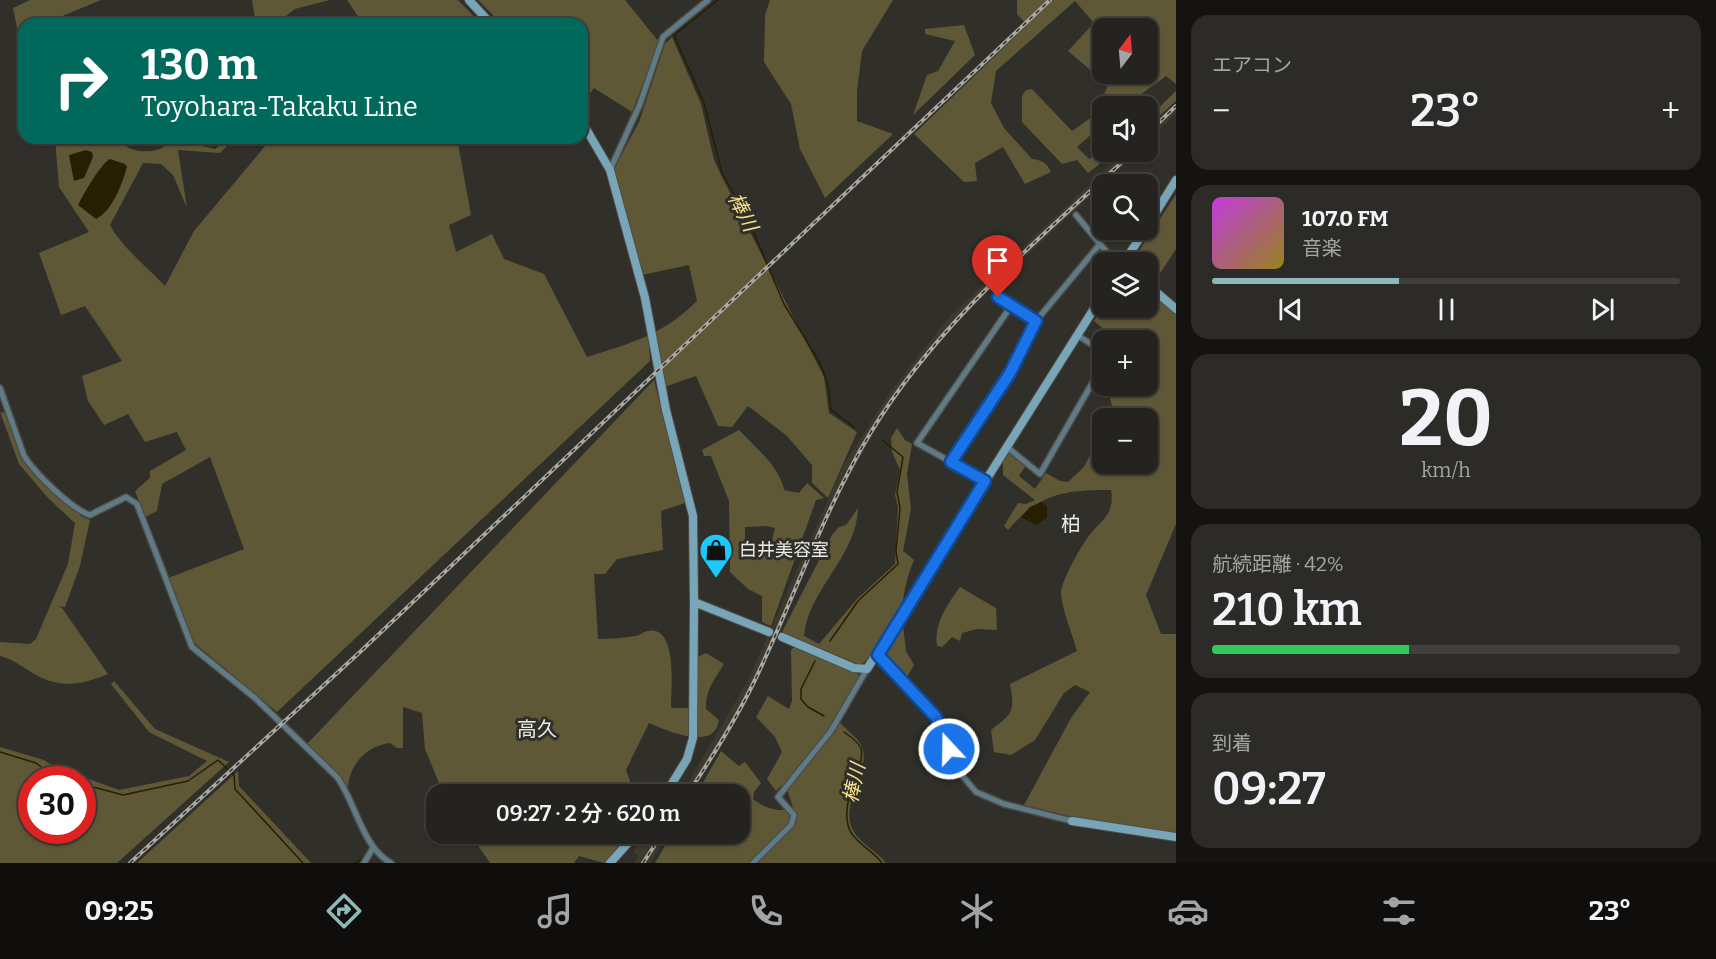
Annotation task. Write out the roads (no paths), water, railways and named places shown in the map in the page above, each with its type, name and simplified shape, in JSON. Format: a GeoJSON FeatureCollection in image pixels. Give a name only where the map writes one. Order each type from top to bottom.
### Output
{"type":"FeatureCollection","features":[{"type":"Feature","properties":{"kind":"main road"},"geometry":{"type":"LineString","coordinates":[[469,0],[486,18]]}},
{"type":"Feature","properties":{"kind":"main road"},"geometry":{"type":"LineString","coordinates":[[588,132],[610,170],[645,298],[666,410],[690,498],[694,602],[693,738],[683,768],[672,784]]}},
{"type":"Feature","properties":{"kind":"main road"},"geometry":{"type":"LineString","coordinates":[[1158,209],[1176,180]]}},
{"type":"Feature","properties":{"kind":"main road"},"geometry":{"type":"LineString","coordinates":[[1158,294],[1176,309]]}},
{"type":"Feature","properties":{"kind":"main road"},"geometry":{"type":"LineString","coordinates":[[782,637],[854,668],[867,669],[878,655],[1092,312]]}},
{"type":"Feature","properties":{"kind":"main road"},"geometry":{"type":"LineString","coordinates":[[694,602],[769,632]]}},
{"type":"Feature","properties":{"kind":"main road"},"geometry":{"type":"LineString","coordinates":[[1072,821],[1176,837]]}},
{"type":"Feature","properties":{"kind":"main road"},"geometry":{"type":"LineString","coordinates":[[610,863],[627,844]]}},
{"type":"Feature","properties":{"kind":"street"},"geometry":{"type":"LineString","coordinates":[[610,170],[640,104],[663,37],[708,0]]}},
{"type":"Feature","properties":{"kind":"street"},"geometry":{"type":"LineString","coordinates":[[1076,215],[1107,252]]}},
{"type":"Feature","properties":{"kind":"street"},"geometry":{"type":"LineString","coordinates":[[951,462],[1010,373],[1036,321],[1100,244]]}},
{"type":"Feature","properties":{"kind":"street"},"geometry":{"type":"LineString","coordinates":[[998,297],[1036,321]]}},
{"type":"Feature","properties":{"kind":"street"},"geometry":{"type":"LineString","coordinates":[[985,481],[917,443],[1011,306]]}},
{"type":"Feature","properties":{"kind":"street"},"geometry":{"type":"LineString","coordinates":[[1077,335],[1092,345]]}},
{"type":"Feature","properties":{"kind":"street"},"geometry":{"type":"LineString","coordinates":[[1007,447],[1040,474],[1092,383]]}},
{"type":"Feature","properties":{"kind":"street"},"geometry":{"type":"LineString","coordinates":[[0,388],[24,456],[30,466],[78,509],[90,515],[126,496],[137,504],[192,647],[255,698],[336,777],[346,790],[373,848],[391,863]]}},
{"type":"Feature","properties":{"kind":"street"},"geometry":{"type":"LineString","coordinates":[[878,655],[936,717],[955,767],[976,792],[1004,804],[1072,821]]}},
{"type":"Feature","properties":{"kind":"street"},"geometry":{"type":"LineString","coordinates":[[753,863],[791,825],[794,815],[779,799],[779,794],[809,761],[831,731],[867,669]]}},
{"type":"Feature","properties":{"kind":"street"},"geometry":{"type":"LineString","coordinates":[[364,863],[373,848]]}},
{"type":"Feature","properties":{"kind":"waterway","name":"棒川"},"geometry":{"type":"LineString","coordinates":[[718,0],[674,35],[704,103],[722,173],[747,217],[784,304],[820,363],[828,384],[831,410],[854,427]]}},
{"type":"Feature","properties":{"kind":"waterway","name":"棒川"},"geometry":{"type":"LineString","coordinates":[[830,641],[858,601],[898,564],[896,551],[900,508],[897,492],[903,457],[882,440]]}},
{"type":"Feature","properties":{"kind":"waterway","name":"棒川"},"geometry":{"type":"LineString","coordinates":[[815,661],[801,689],[801,699],[808,707],[824,716]]}},
{"type":"Feature","properties":{"kind":"waterway","name":"棒川"},"geometry":{"type":"LineString","coordinates":[[844,732],[860,746],[862,755],[850,793],[848,825],[858,841],[882,863]]}},
{"type":"Feature","properties":{"kind":"waterway"},"geometry":{"type":"LineString","coordinates":[[0,752],[40,766]]}},
{"type":"Feature","properties":{"kind":"waterway"},"geometry":{"type":"LineString","coordinates":[[96,788],[123,795],[188,781],[218,760],[234,775],[235,789],[303,863]]}},
{"type":"Feature","properties":{"kind":"waterway"},"geometry":{"type":"LineString","coordinates":[[355,863],[360,860]]}},
{"type":"Feature","properties":{"kind":"railway"},"geometry":{"type":"LineString","coordinates":[[130,863],[360,652],[1050,0]]}},
{"type":"Feature","properties":{"kind":"railway"},"geometry":{"type":"LineString","coordinates":[[1158,123],[1176,106]]}},
{"type":"Feature","properties":{"kind":"railway"},"geometry":{"type":"LineString","coordinates":[[694,784],[747,697],[838,493],[871,432],[898,392],[927,354],[992,283],[1122,162]]}},
{"type":"Feature","properties":{"kind":"railway"},"geometry":{"type":"LineString","coordinates":[[643,863],[655,844]]}},
{"type":"Feature","properties":{"kind":"place","name":"白井美容室"},"geometry":{"type":"Point","coordinates":[716,579]}},
{"type":"Feature","properties":{"kind":"district","name":"柏"},"geometry":{"type":"Point","coordinates":[1071,524]}},
{"type":"Feature","properties":{"kind":"district","name":"高久"},"geometry":{"type":"Point","coordinates":[537,729]}}]}
